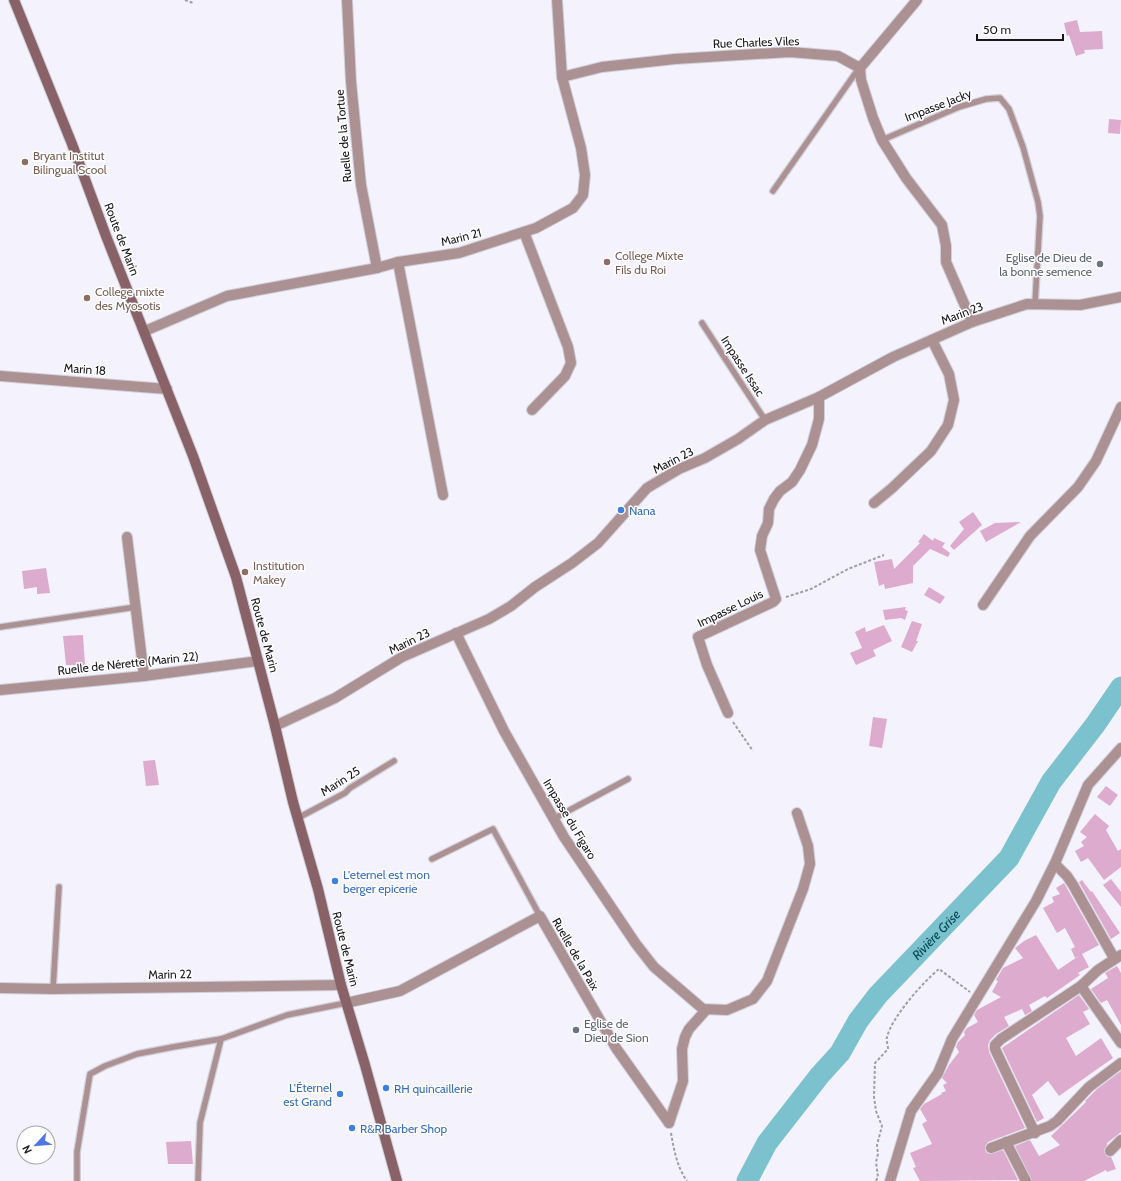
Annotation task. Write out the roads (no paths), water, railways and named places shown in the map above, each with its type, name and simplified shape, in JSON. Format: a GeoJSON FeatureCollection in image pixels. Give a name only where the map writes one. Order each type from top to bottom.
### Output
{"type":"FeatureCollection","features":[{"type":"Feature","properties":{"kind":"main road","name":"Route de Marin"},"geometry":{"type":"LineString","coordinates":[[14,0],[145,331],[209,499],[236,576],[298,818],[318,889],[341,985],[365,1064],[397,1181]]}},
{"type":"Feature","properties":{"kind":"street","name":"Ruelle de la Tortue"},"geometry":{"type":"LineString","coordinates":[[347,0],[351,82],[361,185],[377,268]]}},
{"type":"Feature","properties":{"kind":"street","name":"Marin 21"},"geometry":{"type":"LineString","coordinates":[[145,331],[227,296],[377,268],[398,262],[459,253],[536,228],[573,208],[584,195],[585,175],[581,148],[562,77],[557,0]]}},
{"type":"Feature","properties":{"kind":"street"},"geometry":{"type":"LineString","coordinates":[[917,0],[860,68],[861,80],[873,118],[882,140],[906,178],[942,225],[946,246],[946,262],[972,322]]}},
{"type":"Feature","properties":{"kind":"street","name":"Rue Charles Viles"},"geometry":{"type":"LineString","coordinates":[[562,77],[602,67],[667,60],[790,52],[838,56],[860,68]]}},
{"type":"Feature","properties":{"kind":"street"},"geometry":{"type":"LineString","coordinates":[[524,232],[568,346],[571,363],[565,376],[532,410]]}},
{"type":"Feature","properties":{"kind":"street"},"geometry":{"type":"LineString","coordinates":[[398,262],[443,495]]}},
{"type":"Feature","properties":{"kind":"street","name":"Marin 23"},"geometry":{"type":"LineString","coordinates":[[275,726],[335,698],[402,657],[489,619],[511,606],[534,587],[572,564],[598,543],[647,488],[679,469],[705,458],[731,443],[765,420],[819,397],[893,357],[972,322],[1027,304],[1080,305],[1121,297]]}},
{"type":"Feature","properties":{"kind":"street"},"geometry":{"type":"LineString","coordinates":[[874,503],[931,451],[948,425],[954,400],[949,374],[932,340]]}},
{"type":"Feature","properties":{"kind":"street","name":"Marin 18"},"geometry":{"type":"LineString","coordinates":[[0,376],[167,389]]}},
{"type":"Feature","properties":{"kind":"street","name":"Impasse Louis"},"geometry":{"type":"LineString","coordinates":[[728,713],[707,665],[698,637],[773,602],[776,599],[760,550],[762,536],[768,523],[769,509],[774,499],[780,491],[792,482],[800,470],[812,445],[819,418],[819,397]]}},
{"type":"Feature","properties":{"kind":"street"},"geometry":{"type":"LineString","coordinates":[[983,605],[1030,536],[1078,487],[1096,461],[1121,407]]}},
{"type":"Feature","properties":{"kind":"street"},"geometry":{"type":"LineString","coordinates":[[128,537],[144,676]]}},
{"type":"Feature","properties":{"kind":"street","name":"Impasse du Figaro"},"geometry":{"type":"LineString","coordinates":[[456,634],[504,731],[553,819],[636,944],[654,967],[706,1010]]}},
{"type":"Feature","properties":{"kind":"street","name":"Ruelle de Nérette (Marin 22)"},"geometry":{"type":"LineString","coordinates":[[0,690],[144,676],[258,661]]}},
{"type":"Feature","properties":{"kind":"street"},"geometry":{"type":"LineString","coordinates":[[890,1181],[911,1111],[938,1073],[952,1040],[1036,901],[1055,864],[1088,785],[1121,748]]}},
{"type":"Feature","properties":{"kind":"street"},"geometry":{"type":"LineString","coordinates":[[706,1010],[727,1010],[753,998],[767,981],[803,889],[810,864],[808,846],[797,813]]}},
{"type":"Feature","properties":{"kind":"street"},"geometry":{"type":"LineString","coordinates":[[1035,1132],[994,1049],[995,1045],[1000,1039],[1081,986],[1098,970],[1118,957],[1067,876],[1055,864]]}},
{"type":"Feature","properties":{"kind":"street","name":"Ruelle de la Paix"},"geometry":{"type":"LineString","coordinates":[[346,1003],[400,991],[540,916],[616,1048],[669,1123],[683,1081],[682,1049],[685,1037],[689,1029],[706,1010]]}},
{"type":"Feature","properties":{"kind":"street","name":"Marin 22"},"geometry":{"type":"LineString","coordinates":[[0,988],[53,989],[341,985]]}},
{"type":"Feature","properties":{"kind":"street"},"geometry":{"type":"LineString","coordinates":[[1081,986],[1121,1043]]}},
{"type":"Feature","properties":{"kind":"street"},"geometry":{"type":"LineString","coordinates":[[991,1148],[1050,1126],[1057,1121],[1089,1087],[1121,1063]]}},
{"type":"Feature","properties":{"kind":"street"},"geometry":{"type":"LineString","coordinates":[[1110,1151],[1121,1140]]}},
{"type":"Feature","properties":{"kind":"street"},"geometry":{"type":"LineString","coordinates":[[1006,1142],[1026,1181]]}},
{"type":"Feature","properties":{"kind":"lane"},"geometry":{"type":"LineString","coordinates":[[773,190],[860,68]]}},
{"type":"Feature","properties":{"kind":"lane","name":"Impasse Jacky"},"geometry":{"type":"LineString","coordinates":[[882,140],[959,107],[986,99],[1000,98],[1009,109],[1023,147],[1035,190],[1040,216],[1035,304]]}},
{"type":"Feature","properties":{"kind":"lane","name":"Impasse Issac"},"geometry":{"type":"LineString","coordinates":[[702,323],[765,420]]}},
{"type":"Feature","properties":{"kind":"lane"},"geometry":{"type":"LineString","coordinates":[[0,627],[136,607]]}},
{"type":"Feature","properties":{"kind":"lane","name":"Marin 25"},"geometry":{"type":"LineString","coordinates":[[298,818],[345,793],[350,788],[394,761]]}},
{"type":"Feature","properties":{"kind":"lane"},"geometry":{"type":"LineString","coordinates":[[553,819],[628,779]]}},
{"type":"Feature","properties":{"kind":"lane"},"geometry":{"type":"LineString","coordinates":[[432,859],[493,829],[540,916]]}},
{"type":"Feature","properties":{"kind":"lane"},"geometry":{"type":"LineString","coordinates":[[53,989],[59,887]]}},
{"type":"Feature","properties":{"kind":"lane"},"geometry":{"type":"LineString","coordinates":[[77,1181],[77,1152],[90,1074],[105,1066],[137,1054],[221,1039],[287,1016],[346,1003]]}},
{"type":"Feature","properties":{"kind":"lane"},"geometry":{"type":"LineString","coordinates":[[198,1181],[200,1123],[221,1039]]}},
{"type":"Feature","properties":{"kind":"waterway","name":"Rivière Grise"},"geometry":{"type":"LineString","coordinates":[[747,1181],[767,1143],[820,1075],[840,1053],[858,1021],[878,995],[1009,858],[1051,782],[1095,725],[1121,687]]}},
{"type":"Feature","properties":{"kind":"place","name":"Bryant Institut Bilingual Scool"},"geometry":{"type":"Point","coordinates":[25,162]}},
{"type":"Feature","properties":{"kind":"place","name":"College Mixte Fils du Roi"},"geometry":{"type":"Point","coordinates":[607,262]}},
{"type":"Feature","properties":{"kind":"place","name":"Eglise de Dieu de la bonne semence"},"geometry":{"type":"Point","coordinates":[1100,264]}},
{"type":"Feature","properties":{"kind":"place","name":"College mixte des Myosotis"},"geometry":{"type":"Point","coordinates":[87,298]}},
{"type":"Feature","properties":{"kind":"place","name":"Nana"},"geometry":{"type":"Point","coordinates":[621,510]}},
{"type":"Feature","properties":{"kind":"place","name":"Institution Makey"},"geometry":{"type":"Point","coordinates":[245,572]}},
{"type":"Feature","properties":{"kind":"place","name":"L'eternel est mon berger epicerie"},"geometry":{"type":"Point","coordinates":[335,881]}},
{"type":"Feature","properties":{"kind":"place","name":"Eglise de Dieu de Sion"},"geometry":{"type":"Point","coordinates":[576,1030]}},
{"type":"Feature","properties":{"kind":"place","name":"RH quincaillerie"},"geometry":{"type":"Point","coordinates":[386,1088]}},
{"type":"Feature","properties":{"kind":"place","name":"L'Éternel est Grand"},"geometry":{"type":"Point","coordinates":[340,1094]}},
{"type":"Feature","properties":{"kind":"place","name":"R&R Barber Shop"},"geometry":{"type":"Point","coordinates":[352,1128]}}]}
